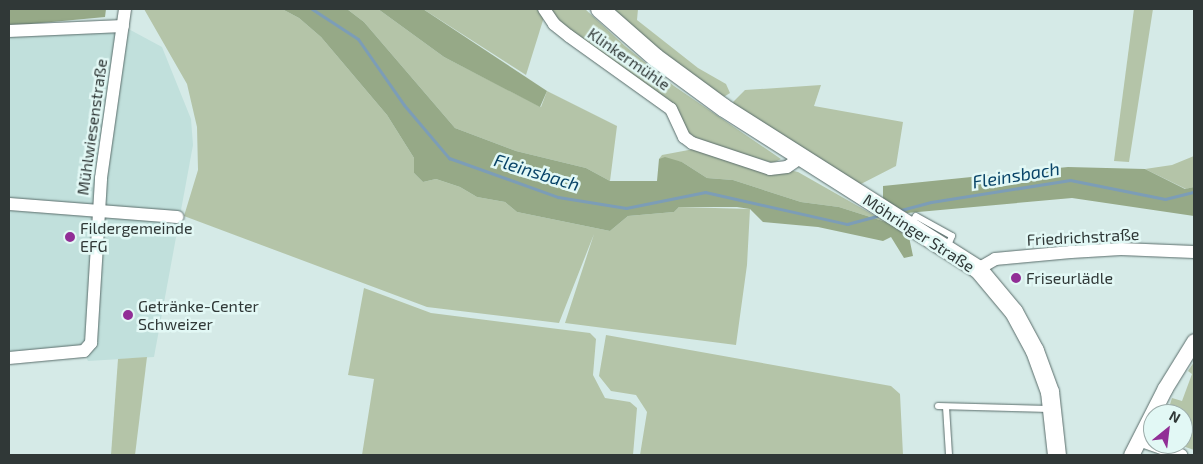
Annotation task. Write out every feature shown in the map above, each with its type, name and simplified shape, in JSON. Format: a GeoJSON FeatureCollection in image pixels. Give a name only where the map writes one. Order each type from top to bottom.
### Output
{"type":"FeatureCollection","features":[{"type":"Feature","properties":{"kind":"main road","name":"Möhringer Straße"},"geometry":{"type":"LineString","coordinates":[[600,9],[664,64],[800,158],[978,269],[1001,295],[1028,335],[1047,381],[1053,409],[1057,455]]}},
{"type":"Feature","properties":{"kind":"street","name":"Mühlwiesenstraße"},"geometry":{"type":"LineString","coordinates":[[9,358],[84,351],[93,336],[98,211],[125,9]]}},
{"type":"Feature","properties":{"kind":"street","name":"Klinkermühle"},"geometry":{"type":"LineString","coordinates":[[544,9],[554,24],[569,36],[671,109],[684,137],[692,143],[770,169],[787,167],[800,158]]}},
{"type":"Feature","properties":{"kind":"street"},"geometry":{"type":"LineString","coordinates":[[9,32],[123,26]]}},
{"type":"Feature","properties":{"kind":"street"},"geometry":{"type":"LineString","coordinates":[[9,204],[178,217]]}},
{"type":"Feature","properties":{"kind":"street","name":"Friedrichstraße"},"geometry":{"type":"LineString","coordinates":[[978,269],[995,259],[1078,251],[1121,249],[1194,252]]}},
{"type":"Feature","properties":{"kind":"street"},"geometry":{"type":"LineString","coordinates":[[1132,455],[1138,440],[1194,341]]}},
{"type":"Feature","properties":{"kind":"street"},"geometry":{"type":"LineString","coordinates":[[1138,440],[1181,455]]}},
{"type":"Feature","properties":{"kind":"lane"},"geometry":{"type":"LineString","coordinates":[[938,406],[1053,409]]}},
{"type":"Feature","properties":{"kind":"lane"},"geometry":{"type":"LineString","coordinates":[[946,407],[949,455]]}},
{"type":"Feature","properties":{"kind":"shaded area"},"geometry":{"type":"Polygon","coordinates":[[[123,26],[162,47],[191,119],[193,145],[154,357],[88,361],[83,351],[9,358],[9,31],[123,26]]]}},
{"type":"Feature","properties":{"kind":"green space"},"geometry":{"type":"Polygon","coordinates":[[[9,9],[106,9],[105,17],[9,26],[9,9]]]}},
{"type":"Feature","properties":{"kind":"green space"},"geometry":{"type":"Polygon","coordinates":[[[144,9],[282,9],[299,18],[321,37],[387,115],[414,158],[414,173],[423,182],[436,179],[460,187],[477,197],[505,202],[517,212],[610,231],[628,216],[674,212],[679,207],[750,209],[747,265],[736,345],[565,323],[594,234],[559,323],[427,307],[184,216],[198,170],[197,127],[187,84],[144,9]]]}},
{"type":"Feature","properties":{"kind":"green space"},"geometry":{"type":"Polygon","coordinates":[[[282,9],[347,9],[364,22],[455,128],[516,151],[586,168],[610,181],[657,181],[659,159],[665,157],[682,162],[707,178],[733,180],[801,202],[839,207],[886,222],[909,237],[913,256],[904,258],[891,237],[883,241],[818,227],[763,222],[750,209],[737,207],[679,207],[674,212],[628,216],[610,231],[517,212],[505,202],[477,197],[460,187],[436,179],[423,182],[414,173],[414,158],[387,115],[321,37],[299,18],[282,9]]]}},
{"type":"Feature","properties":{"kind":"green space"},"geometry":{"type":"Polygon","coordinates":[[[347,9],[378,9],[444,57],[541,107],[547,91],[617,126],[610,181],[586,168],[516,151],[455,128],[364,22],[347,9]]]}},
{"type":"Feature","properties":{"kind":"green space"},"geometry":{"type":"Polygon","coordinates":[[[378,9],[423,9],[547,91],[540,107],[444,57],[378,9]]]}},
{"type":"Feature","properties":{"kind":"green space"},"geometry":{"type":"Polygon","coordinates":[[[423,9],[539,9],[544,17],[526,75],[423,9]]]}},
{"type":"Feature","properties":{"kind":"green space"},"geometry":{"type":"Polygon","coordinates":[[[548,9],[585,9],[625,46],[674,86],[781,159],[773,163],[699,141],[689,135],[676,109],[571,33],[548,9]]]}},
{"type":"Feature","properties":{"kind":"green space"},"geometry":{"type":"Polygon","coordinates":[[[611,9],[638,9],[637,20],[698,68],[726,84],[730,93],[722,98],[675,64],[611,9]]]}},
{"type":"Feature","properties":{"kind":"green space"},"geometry":{"type":"Polygon","coordinates":[[[1134,9],[1153,9],[1129,162],[1114,161],[1134,9]]]}},
{"type":"Feature","properties":{"kind":"green space"},"geometry":{"type":"Polygon","coordinates":[[[821,85],[814,106],[903,122],[896,166],[859,185],[735,108],[733,102],[745,90],[821,85]]]}},
{"type":"Feature","properties":{"kind":"green space"},"geometry":{"type":"Polygon","coordinates":[[[694,149],[798,172],[886,222],[839,207],[801,202],[733,180],[707,178],[682,162],[659,159],[662,155],[694,149]]]}},
{"type":"Feature","properties":{"kind":"green space"},"geometry":{"type":"Polygon","coordinates":[[[1194,156],[1194,187],[1186,189],[1145,169],[1172,165],[1194,156]]]}},
{"type":"Feature","properties":{"kind":"green space"},"geometry":{"type":"Polygon","coordinates":[[[1068,167],[1145,169],[1185,189],[1194,187],[1194,216],[1072,198],[907,213],[883,199],[883,186],[1068,167]]]}},
{"type":"Feature","properties":{"kind":"green space"},"geometry":{"type":"Polygon","coordinates":[[[364,288],[431,313],[590,333],[596,339],[593,375],[605,398],[630,402],[637,408],[633,455],[362,455],[374,379],[348,375],[364,288]]]}},
{"type":"Feature","properties":{"kind":"green space"},"geometry":{"type":"Polygon","coordinates":[[[606,335],[891,386],[900,394],[903,455],[640,455],[647,412],[636,395],[611,391],[599,376],[606,335]]]}},
{"type":"Feature","properties":{"kind":"green space"},"geometry":{"type":"Polygon","coordinates":[[[147,357],[135,455],[111,455],[118,359],[147,357]]]}},
{"type":"Feature","properties":{"kind":"green space"},"geometry":{"type":"Polygon","coordinates":[[[1194,362],[1194,450],[1193,404],[1170,404],[1172,398],[1182,401],[1192,374],[1188,371],[1194,362]]]}},
{"type":"Feature","properties":{"kind":"waterway","name":"Fleinsbach"},"geometry":{"type":"LineString","coordinates":[[312,9],[358,39],[404,105],[449,158],[558,197],[626,208],[705,192],[847,224],[877,216]]}},
{"type":"Feature","properties":{"kind":"waterway","name":"Fleinsbach"},"geometry":{"type":"LineString","coordinates":[[901,210],[931,202],[1070,180],[1165,199],[1194,192]]}},
{"type":"Feature","properties":{"kind":"place","name":"Fildergemeinde EFG"},"geometry":{"type":"Point","coordinates":[70,237]}},
{"type":"Feature","properties":{"kind":"place","name":"Friseurlädle"},"geometry":{"type":"Point","coordinates":[1016,278]}},
{"type":"Feature","properties":{"kind":"place","name":"Getränke-Center Schweizer"},"geometry":{"type":"Point","coordinates":[128,315]}}]}
